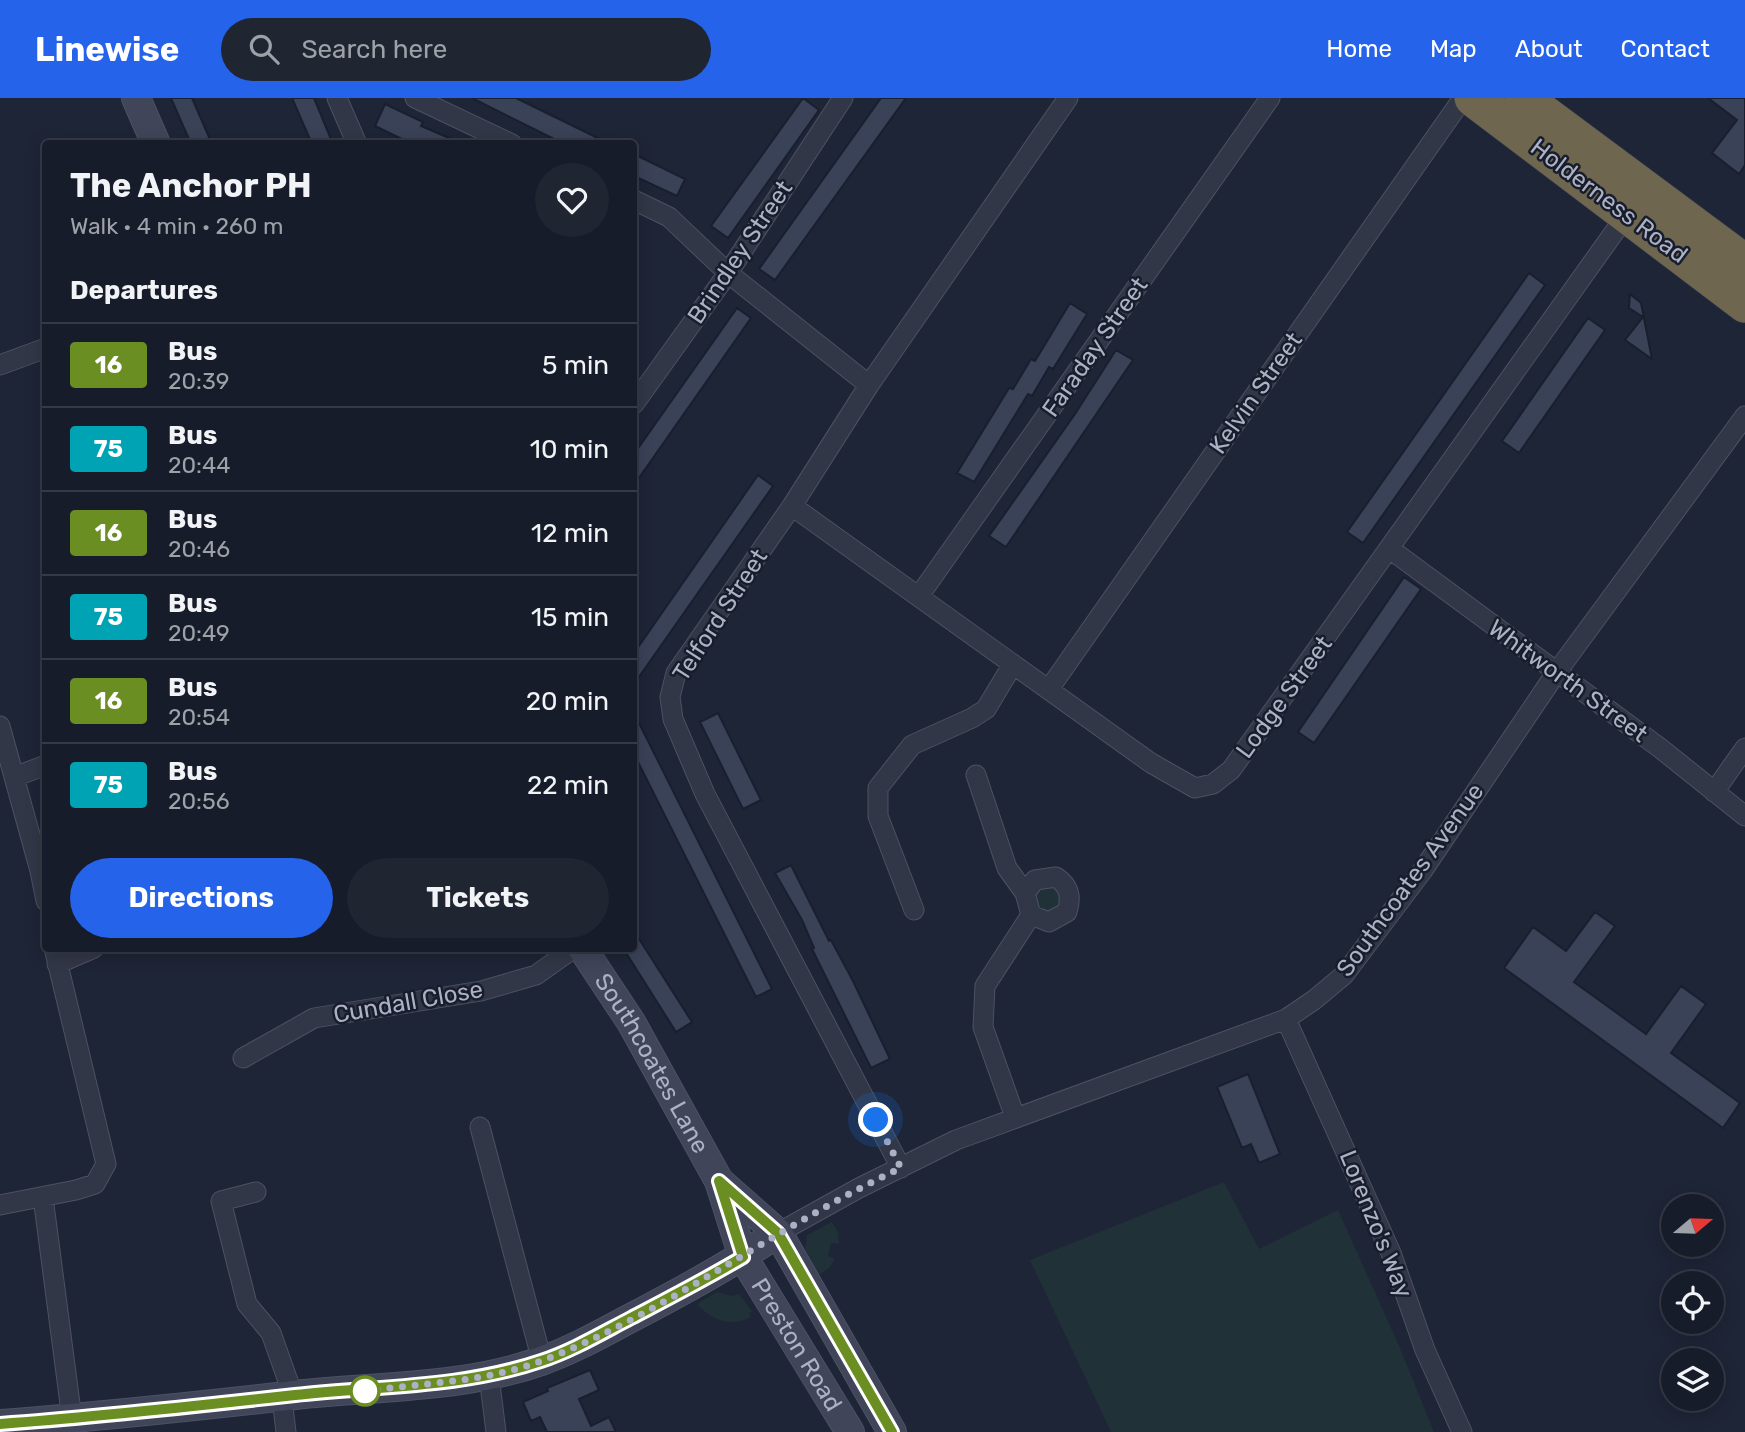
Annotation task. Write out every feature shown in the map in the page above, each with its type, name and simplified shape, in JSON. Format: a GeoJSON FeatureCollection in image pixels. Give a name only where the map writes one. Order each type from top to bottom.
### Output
{"type":"FeatureCollection","features":[{"type":"Feature","properties":{"kind":"highway","name":"Holderness Road"},"geometry":{"type":"LineString","coordinates":[[1473,98],[1636,202],[1745,263]]}},
{"type":"Feature","properties":{"kind":"highway","name":"Holderness Road"},"geometry":{"type":"LineString","coordinates":[[1523,98],[1745,304]]}},
{"type":"Feature","properties":{"kind":"street"},"geometry":{"type":"LineString","coordinates":[[136,98],[154,140]]}},
{"type":"Feature","properties":{"kind":"street"},"geometry":{"type":"LineString","coordinates":[[337,98],[355,140]]}},
{"type":"Feature","properties":{"kind":"street"},"geometry":{"type":"LineString","coordinates":[[415,98],[504,140]]}},
{"type":"Feature","properties":{"kind":"street","name":"Brindley Street"},"geometry":{"type":"LineString","coordinates":[[637,400],[728,273],[844,98]]}},
{"type":"Feature","properties":{"kind":"street","name":"Telford Street"},"geometry":{"type":"LineString","coordinates":[[901,1168],[705,794],[673,719],[670,697],[676,673],[792,506],[869,386],[1068,98]]}},
{"type":"Feature","properties":{"kind":"street","name":"Faraday Street"},"geometry":{"type":"LineString","coordinates":[[919,596],[1270,98]]}},
{"type":"Feature","properties":{"kind":"street","name":"Kelvin Street"},"geometry":{"type":"LineString","coordinates":[[1049,689],[1464,98]]}},
{"type":"Feature","properties":{"kind":"street"},"geometry":{"type":"LineString","coordinates":[[637,201],[669,217],[728,273],[869,386]]}},
{"type":"Feature","properties":{"kind":"street","name":"Lodge Street"},"geometry":{"type":"LineString","coordinates":[[792,506],[1177,779],[1195,788],[1213,784],[1231,770],[1636,202]]}},
{"type":"Feature","properties":{"kind":"street"},"geometry":{"type":"LineString","coordinates":[[0,365],[42,349]]}},
{"type":"Feature","properties":{"kind":"street","name":"Southcoates Avenue"},"geometry":{"type":"LineString","coordinates":[[778,1233],[859,1188],[956,1140],[1286,1019],[1344,975],[1423,870],[1556,673],[1745,416]]}},
{"type":"Feature","properties":{"kind":"street","name":"Whitworth Street"},"geometry":{"type":"LineString","coordinates":[[1390,549],[1660,748],[1745,816]]}},
{"type":"Feature","properties":{"kind":"street"},"geometry":{"type":"LineString","coordinates":[[914,911],[878,816],[878,788],[912,745],[986,709],[1013,664]]}},
{"type":"Feature","properties":{"kind":"street"},"geometry":{"type":"LineString","coordinates":[[0,726],[42,882]]}},
{"type":"Feature","properties":{"kind":"street"},"geometry":{"type":"LineString","coordinates":[[1714,792],[1745,748]]}},
{"type":"Feature","properties":{"kind":"street"},"geometry":{"type":"LineString","coordinates":[[14,777],[42,766]]}},
{"type":"Feature","properties":{"kind":"street"},"geometry":{"type":"LineString","coordinates":[[976,775],[1007,868],[1025,893],[1031,915],[985,986],[983,1027],[1015,1117]]}},
{"type":"Feature","properties":{"kind":"street"},"geometry":{"type":"LineString","coordinates":[[1025,893],[1035,880],[1056,877],[1066,884],[1071,901],[1067,912],[1049,922],[1031,915]]}},
{"type":"Feature","properties":{"kind":"street"},"geometry":{"type":"LineString","coordinates":[[0,1205],[95,1184],[106,1164],[56,956],[75,952]]}},
{"type":"Feature","properties":{"kind":"street","name":"Cundall Close"},"geometry":{"type":"LineString","coordinates":[[243,1058],[314,1018],[481,991],[536,975],[568,952]]}},
{"type":"Feature","properties":{"kind":"street","name":"Southcoates Lane"},"geometry":{"type":"LineString","coordinates":[[585,952],[631,1022],[719,1181],[743,1257]]}},
{"type":"Feature","properties":{"kind":"street","name":"Lorenzo's Way"},"geometry":{"type":"LineString","coordinates":[[1286,1019],[1391,1253],[1425,1350],[1462,1432]]}},
{"type":"Feature","properties":{"kind":"street"},"geometry":{"type":"LineString","coordinates":[[480,1127],[542,1361]]}},
{"type":"Feature","properties":{"kind":"street","name":"Southcoates Lane"},"geometry":{"type":"LineString","coordinates":[[719,1181],[778,1233]]}},
{"type":"Feature","properties":{"kind":"street"},"geometry":{"type":"LineString","coordinates":[[256,1192],[221,1201],[247,1304],[271,1333],[288,1396],[286,1432]]}},
{"type":"Feature","properties":{"kind":"street"},"geometry":{"type":"LineString","coordinates":[[43,1197],[72,1419]]}},
{"type":"Feature","properties":{"kind":"street"},"geometry":{"type":"LineString","coordinates":[[0,1424],[72,1419],[133,1422],[288,1396],[360,1391],[489,1376],[542,1361],[627,1320],[705,1280],[778,1233]]}},
{"type":"Feature","properties":{"kind":"street","name":"Preston Road"},"geometry":{"type":"LineString","coordinates":[[778,1233],[892,1432]]}},
{"type":"Feature","properties":{"kind":"street","name":"Preston Road"},"geometry":{"type":"LineString","coordinates":[[743,1257],[850,1432]]}},
{"type":"Feature","properties":{"kind":"street"},"geometry":{"type":"LineString","coordinates":[[489,1376],[496,1432]]}},
{"type":"Feature","properties":{"kind":"shaded area"},"geometry":{"type":"Polygon","coordinates":[[[1040,883],[1058,887],[1060,904],[1052,912],[1041,912],[1031,893],[1040,883]]]}},
{"type":"Feature","properties":{"kind":"shaded area"},"geometry":{"type":"Polygon","coordinates":[[[1224,1182],[1259,1249],[1338,1210],[1400,1348],[1434,1432],[1111,1432],[1030,1260],[1224,1182]]]}},
{"type":"Feature","properties":{"kind":"shaded area"},"geometry":{"type":"Polygon","coordinates":[[[832,1222],[838,1232],[839,1244],[831,1243],[828,1256],[835,1259],[829,1268],[819,1275],[805,1249],[807,1235],[832,1222]]]}},
{"type":"Feature","properties":{"kind":"shaded area"},"geometry":{"type":"Polygon","coordinates":[[[717,1292],[732,1296],[739,1294],[752,1311],[749,1313],[751,1317],[736,1322],[722,1321],[697,1304],[717,1292]]]}},
{"type":"Feature","properties":{"kind":"building"},"geometry":{"type":"Polygon","coordinates":[[[171,98],[192,98],[210,140],[189,140],[171,98]]]}},
{"type":"Feature","properties":{"kind":"building"},"geometry":{"type":"Polygon","coordinates":[[[292,98],[314,98],[331,140],[310,140],[292,98]]]}},
{"type":"Feature","properties":{"kind":"building"},"geometry":{"type":"Polygon","coordinates":[[[472,98],[516,98],[602,140],[556,140],[472,98]]]}},
{"type":"Feature","properties":{"kind":"building"},"geometry":{"type":"Polygon","coordinates":[[[803,98],[819,110],[728,238],[711,226],[803,98]]]}},
{"type":"Feature","properties":{"kind":"building"},"geometry":{"type":"Polygon","coordinates":[[[881,98],[906,98],[775,280],[759,269],[881,98]]]}},
{"type":"Feature","properties":{"kind":"building"},"geometry":{"type":"Polygon","coordinates":[[[1708,98],[1745,98],[1745,165],[1739,174],[1712,153],[1737,120],[1708,98]]]}},
{"type":"Feature","properties":{"kind":"building"},"geometry":{"type":"Polygon","coordinates":[[[385,104],[423,122],[421,126],[454,140],[404,140],[375,126],[385,104]]]}},
{"type":"Feature","properties":{"kind":"building"},"geometry":{"type":"Polygon","coordinates":[[[637,155],[685,179],[677,196],[637,177],[637,155]]]}},
{"type":"Feature","properties":{"kind":"building"},"geometry":{"type":"Polygon","coordinates":[[[1529,273],[1545,285],[1363,543],[1347,532],[1529,273]]]}},
{"type":"Feature","properties":{"kind":"building"},"geometry":{"type":"Polygon","coordinates":[[[1630,294],[1641,303],[1652,359],[1625,340],[1643,317],[1629,308],[1630,294]]]}},
{"type":"Feature","properties":{"kind":"building"},"geometry":{"type":"Polygon","coordinates":[[[1070,303],[1087,314],[1053,369],[1049,367],[1032,396],[1028,394],[974,482],[957,473],[1009,388],[1013,389],[1031,359],[1035,361],[1070,303]]]}},
{"type":"Feature","properties":{"kind":"building"},"geometry":{"type":"Polygon","coordinates":[[[737,308],[751,318],[637,481],[637,450],[737,308]]]}},
{"type":"Feature","properties":{"kind":"building"},"geometry":{"type":"Polygon","coordinates":[[[1588,318],[1605,330],[1519,453],[1502,441],[1588,318]]]}},
{"type":"Feature","properties":{"kind":"building"},"geometry":{"type":"Polygon","coordinates":[[[1116,350],[1133,360],[1006,547],[989,536],[1075,414],[1116,350]]]}},
{"type":"Feature","properties":{"kind":"building"},"geometry":{"type":"Polygon","coordinates":[[[758,475],[773,486],[637,680],[637,649],[758,475]]]}},
{"type":"Feature","properties":{"kind":"building"},"geometry":{"type":"Polygon","coordinates":[[[1404,577],[1421,589],[1314,743],[1298,732],[1404,577]]]}},
{"type":"Feature","properties":{"kind":"building"},"geometry":{"type":"Polygon","coordinates":[[[718,713],[761,800],[743,809],[700,722],[718,713]]]}},
{"type":"Feature","properties":{"kind":"building"},"geometry":{"type":"Polygon","coordinates":[[[637,719],[772,989],[756,997],[637,760],[637,719]]]}},
{"type":"Feature","properties":{"kind":"building"},"geometry":{"type":"Polygon","coordinates":[[[791,865],[829,941],[831,940],[853,981],[890,1059],[871,1068],[812,949],[814,948],[802,920],[775,873],[791,865]]]}},
{"type":"Feature","properties":{"kind":"building"},"geometry":{"type":"Polygon","coordinates":[[[1595,912],[1615,926],[1574,982],[1646,1034],[1681,986],[1706,1004],[1671,1053],[1740,1103],[1723,1128],[1504,968],[1533,927],[1566,951],[1595,912]]]}},
{"type":"Feature","properties":{"kind":"building"},"geometry":{"type":"Polygon","coordinates":[[[637,936],[692,1022],[676,1032],[626,952],[637,952],[637,936]]]}},
{"type":"Feature","properties":{"kind":"building"},"geometry":{"type":"Polygon","coordinates":[[[1248,1074],[1280,1154],[1259,1163],[1251,1144],[1242,1148],[1217,1087],[1248,1074]]]}},
{"type":"Feature","properties":{"kind":"building"},"geometry":{"type":"Polygon","coordinates":[[[590,1370],[599,1390],[579,1399],[591,1426],[609,1417],[616,1432],[547,1432],[540,1417],[531,1421],[523,1402],[548,1391],[547,1388],[590,1370]]]}},
{"type":"Feature","properties":{"kind":"bus line","name":"16"},"geometry":{"type":"LineString","coordinates":[[0,1424],[72,1419],[293,1395],[360,1391],[489,1376],[542,1361],[593,1338],[705,1280],[743,1257],[719,1181],[778,1233],[892,1432]]}},
{"type":"Feature","properties":{"kind":"route"},"geometry":{"type":"LineString","coordinates":[[365,1391],[489,1376],[542,1361],[705,1280],[778,1233],[901,1168],[876,1120]]}}]}
